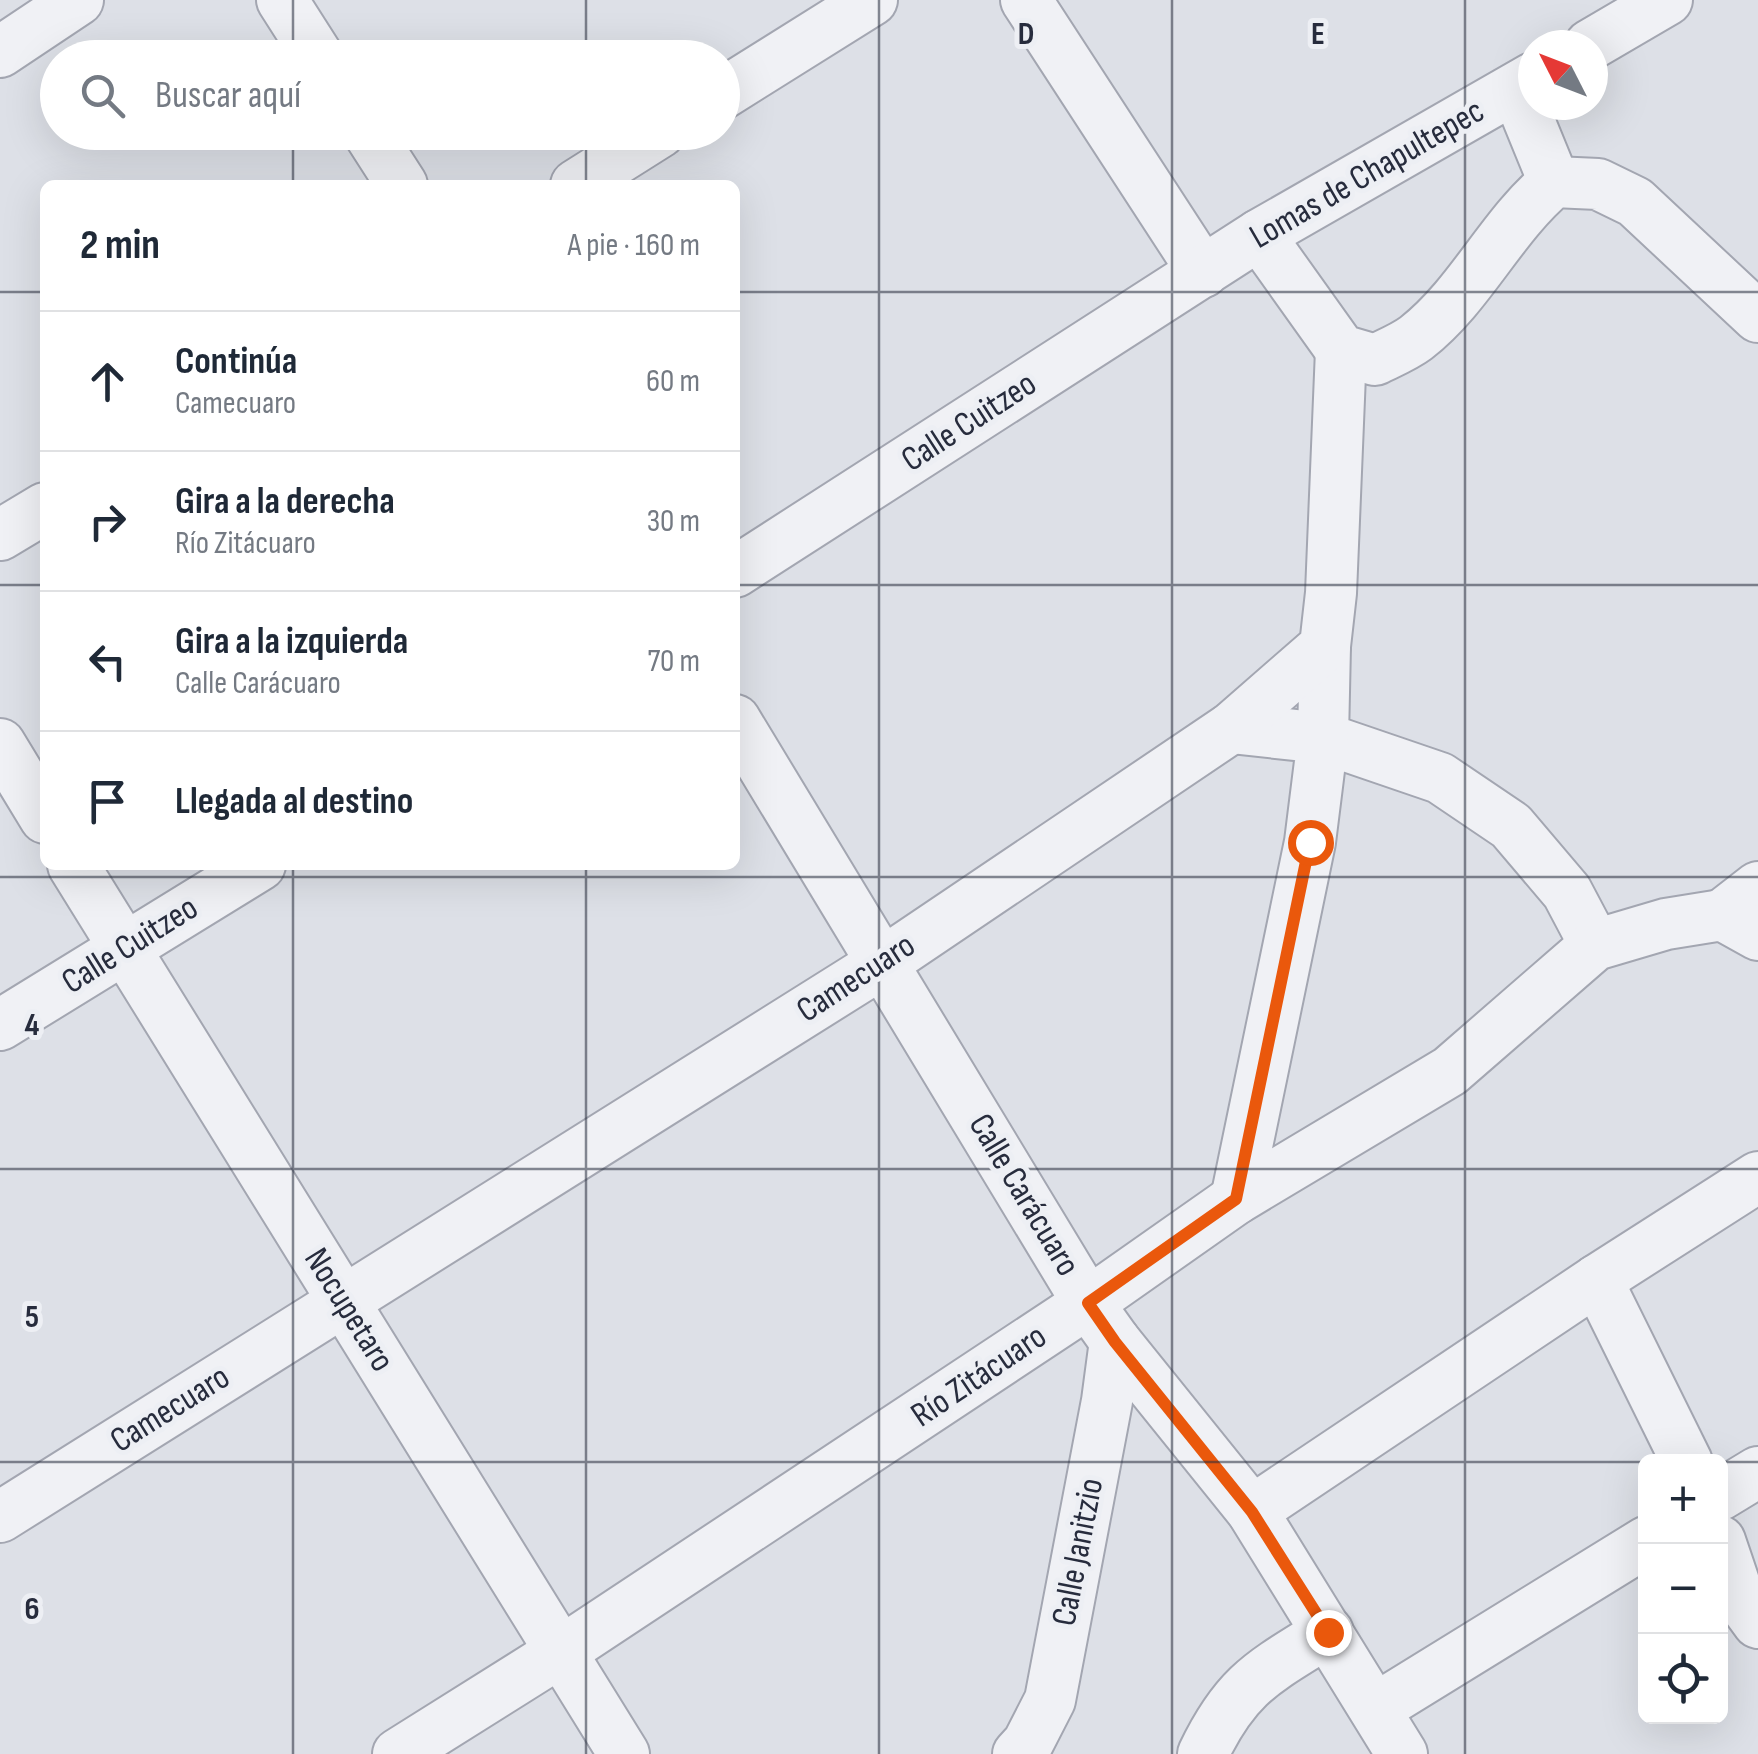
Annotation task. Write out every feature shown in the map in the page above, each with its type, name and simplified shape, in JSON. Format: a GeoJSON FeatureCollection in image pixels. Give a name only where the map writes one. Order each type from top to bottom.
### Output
{"type":"FeatureCollection","features":[{"type":"Feature","properties":{"kind":"street"},"geometry":{"type":"LineString","coordinates":[[0,52],[78,0]]}},
{"type":"Feature","properties":{"kind":"street"},"geometry":{"type":"LineString","coordinates":[[282,0],[308,40]]}},
{"type":"Feature","properties":{"kind":"street"},"geometry":{"type":"LineString","coordinates":[[740,83],[872,0]]}},
{"type":"Feature","properties":{"kind":"street"},"geometry":{"type":"LineString","coordinates":[[1026,0],[1203,272]]}},
{"type":"Feature","properties":{"kind":"street"},"geometry":{"type":"LineString","coordinates":[[1608,34],[1667,0]]}},
{"type":"Feature","properties":{"kind":"street","name":"Lomas de Chapultepec"},"geometry":{"type":"LineString","coordinates":[[1203,272],[1259,235],[1518,86]]}},
{"type":"Feature","properties":{"kind":"street"},"geometry":{"type":"LineString","coordinates":[[1535,120],[1554,182]]}},
{"type":"Feature","properties":{"kind":"street"},"geometry":{"type":"LineString","coordinates":[[380,150],[399,180]]}},
{"type":"Feature","properties":{"kind":"street"},"geometry":{"type":"LineString","coordinates":[[584,180],[631,150]]}},
{"type":"Feature","properties":{"kind":"street"},"geometry":{"type":"LineString","coordinates":[[1341,350],[1375,360],[1413,341],[1436,320],[1531,201],[1554,182],[1598,184],[1635,202],[1758,317]]}},
{"type":"Feature","properties":{"kind":"street"},"geometry":{"type":"LineString","coordinates":[[1236,1199],[1310,842],[1322,738],[1341,350],[1259,235]]}},
{"type":"Feature","properties":{"kind":"street","name":"Calle Cuitzeo"},"geometry":{"type":"LineString","coordinates":[[740,569],[1203,272]]}},
{"type":"Feature","properties":{"kind":"street"},"geometry":{"type":"LineString","coordinates":[[0,535],[40,511]]}},
{"type":"Feature","properties":{"kind":"street","name":"Camecuaro"},"geometry":{"type":"LineString","coordinates":[[0,1517],[884,962],[1231,728],[1326,646]]}},
{"type":"Feature","properties":{"kind":"street","name":"Calle Carácuaro"},"geometry":{"type":"LineString","coordinates":[[740,728],[1102,1322],[1252,1512],[1402,1754]]}},
{"type":"Feature","properties":{"kind":"street"},"geometry":{"type":"LineString","coordinates":[[1231,728],[1322,738],[1440,778],[1511,826],[1568,892],[1595,946],[1666,924],[1746,912]]}},
{"type":"Feature","properties":{"kind":"street"},"geometry":{"type":"LineString","coordinates":[[0,744],[40,810]]}},
{"type":"Feature","properties":{"kind":"street","name":"Nocupetaro"},"geometry":{"type":"LineString","coordinates":[[77,870],[624,1754]]}},
{"type":"Feature","properties":{"kind":"street","name":"Calle Cuitzeo"},"geometry":{"type":"LineString","coordinates":[[0,1026],[252,870]]}},
{"type":"Feature","properties":{"kind":"street","name":"Río Zitácuaro"},"geometry":{"type":"LineString","coordinates":[[398,1754],[1102,1322],[1236,1199],[1450,1072],[1595,946]]}},
{"type":"Feature","properties":{"kind":"street"},"geometry":{"type":"LineString","coordinates":[[1252,1512],[1758,1177]]}},
{"type":"Feature","properties":{"kind":"street"},"geometry":{"type":"LineString","coordinates":[[1597,1280],[1683,1454]]}},
{"type":"Feature","properties":{"kind":"street","name":"Calle Janitzio"},"geometry":{"type":"LineString","coordinates":[[1026,1750],[1050,1700],[1107,1401],[1102,1322]]}},
{"type":"Feature","properties":{"kind":"street"},"geometry":{"type":"LineString","coordinates":[[1728,1490],[1758,1472]]}},
{"type":"Feature","properties":{"kind":"street"},"geometry":{"type":"LineString","coordinates":[[1376,1708],[1643,1544]]}},
{"type":"Feature","properties":{"kind":"street"},"geometry":{"type":"LineString","coordinates":[[1721,1544],[1740,1597],[1758,1623]]}},
{"type":"Feature","properties":{"kind":"street"},"geometry":{"type":"LineString","coordinates":[[1203,1754],[1233,1700],[1254,1678],[1328,1632]]}},
{"type":"Feature","properties":{"kind":"route"},"geometry":{"type":"LineString","coordinates":[[1310,842],[1236,1199],[1088,1303],[1252,1512],[1328,1632]]}}]}
